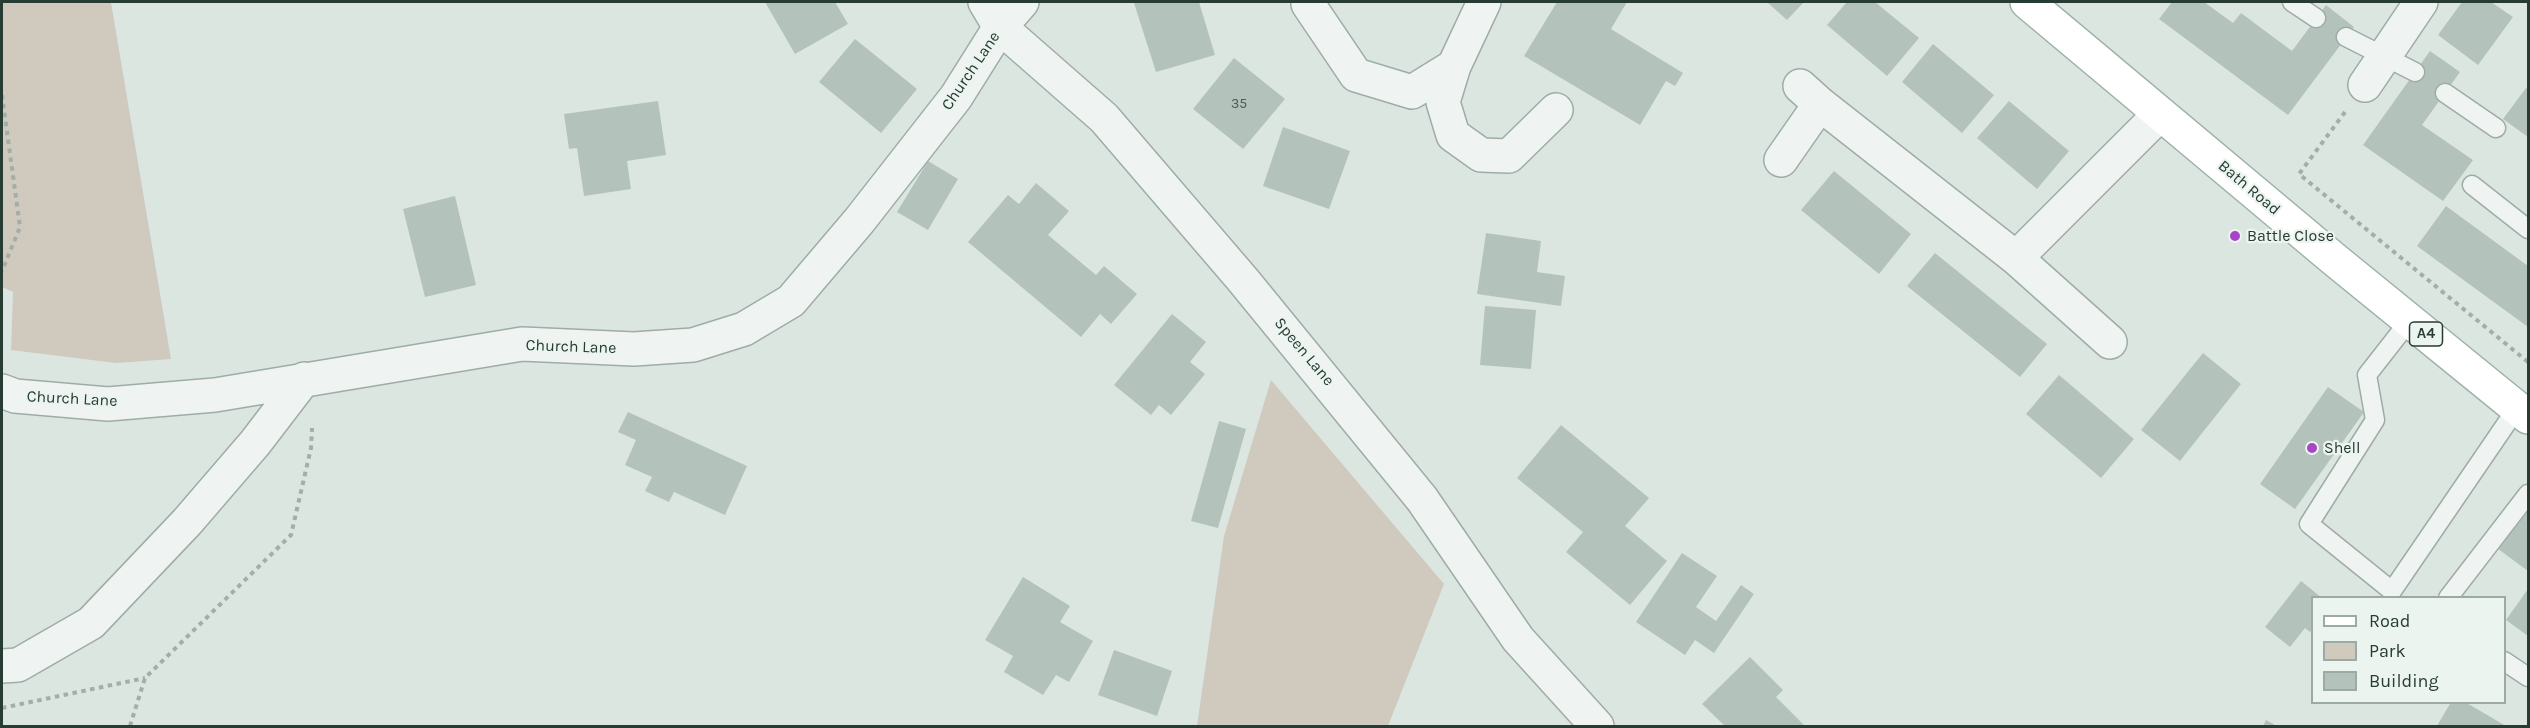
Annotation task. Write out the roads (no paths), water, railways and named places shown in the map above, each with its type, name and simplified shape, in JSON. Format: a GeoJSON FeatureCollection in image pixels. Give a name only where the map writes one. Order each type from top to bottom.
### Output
{"type":"FeatureCollection","features":[{"type":"Feature","properties":{"kind":"main road","name":"Bath Road"},"geometry":{"type":"LineString","coordinates":[[2027,2],[2523,413]]}},
{"type":"Feature","properties":{"kind":"street","name":"Church Lane"},"geometry":{"type":"LineString","coordinates":[[2,391],[15,396],[108,404],[215,395],[522,344],[634,349],[693,345],[744,329],[791,301],[859,221],[956,97],[993,14],[1022,2]]}},
{"type":"Feature","properties":{"kind":"street"},"geometry":{"type":"LineString","coordinates":[[1484,2],[1454,66],[1443,102],[1453,135],[1481,155],[1509,156],[1556,110]]}},
{"type":"Feature","properties":{"kind":"street"},"geometry":{"type":"LineString","coordinates":[[2365,85],[2421,2]]}},
{"type":"Feature","properties":{"kind":"street"},"geometry":{"type":"LineString","coordinates":[[1308,4],[1356,75],[1412,92],[1454,66]]}},
{"type":"Feature","properties":{"kind":"street","name":"Speen Lane"},"geometry":{"type":"LineString","coordinates":[[993,14],[1104,117],[1244,280],[1422,499],[1518,639],[1597,726]]}},
{"type":"Feature","properties":{"kind":"street"},"geometry":{"type":"LineString","coordinates":[[1781,160],[1810,95],[2016,258],[2110,342]]}},
{"type":"Feature","properties":{"kind":"street"},"geometry":{"type":"LineString","coordinates":[[2016,258],[2160,114]]}},
{"type":"Feature","properties":{"kind":"street"},"geometry":{"type":"LineString","coordinates":[[2,666],[18,665],[91,623],[187,522],[255,443],[304,379]]}},
{"type":"Feature","properties":{"kind":"lane"},"geometry":{"type":"LineString","coordinates":[[2292,2],[2316,18]]}},
{"type":"Feature","properties":{"kind":"lane"},"geometry":{"type":"LineString","coordinates":[[2346,37],[2415,72]]}},
{"type":"Feature","properties":{"kind":"lane"},"geometry":{"type":"LineString","coordinates":[[2445,93],[2496,128]]}},
{"type":"Feature","properties":{"kind":"lane"},"geometry":{"type":"LineString","coordinates":[[2472,185],[2529,229]]}},
{"type":"Feature","properties":{"kind":"lane"},"geometry":{"type":"LineString","coordinates":[[2410,320],[2367,375],[2376,420],[2309,524],[2392,591],[2523,413]]}},
{"type":"Feature","properties":{"kind":"lane"},"geometry":{"type":"LineString","coordinates":[[2449,596],[2529,494]]}},
{"type":"Feature","properties":{"kind":"lane"},"geometry":{"type":"LineString","coordinates":[[2506,661],[2529,677]]}},
{"type":"Feature","properties":{"kind":"place","name":"Battle Close"},"geometry":{"type":"Point","coordinates":[2235,236]}},
{"type":"Feature","properties":{"kind":"place","name":"Shell"},"geometry":{"type":"Point","coordinates":[2312,448]}}]}
